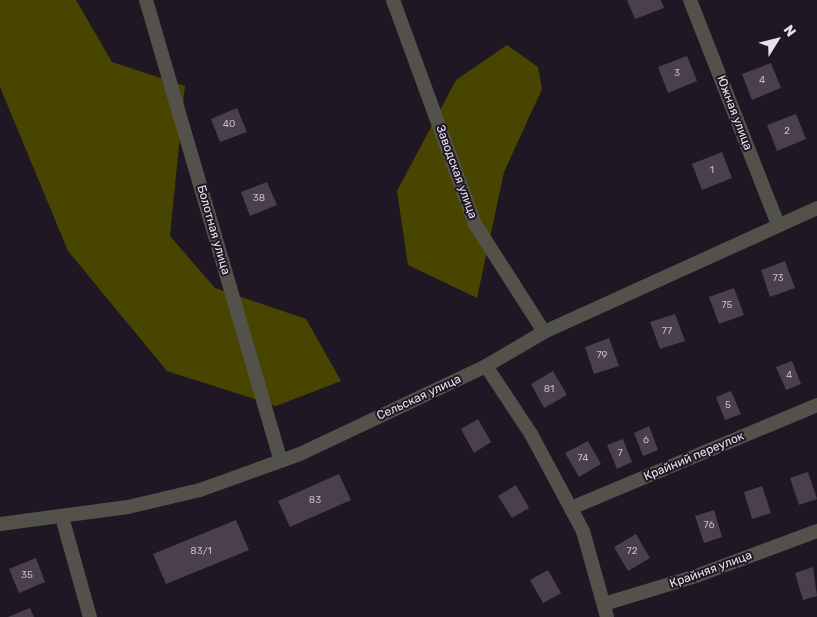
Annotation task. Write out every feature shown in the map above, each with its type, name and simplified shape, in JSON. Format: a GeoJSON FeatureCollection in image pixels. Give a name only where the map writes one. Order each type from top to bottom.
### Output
{"type":"FeatureCollection","features":[{"type":"Feature","properties":{"kind":"street","name":"Болотная улица"},"geometry":{"type":"LineString","coordinates":[[146,0],[281,461]]}},
{"type":"Feature","properties":{"kind":"street","name":"Заводская улица"},"geometry":{"type":"LineString","coordinates":[[393,0],[475,224],[544,332]]}},
{"type":"Feature","properties":{"kind":"street","name":"Южная улица"},"geometry":{"type":"LineString","coordinates":[[690,0],[778,225]]}},
{"type":"Feature","properties":{"kind":"street","name":"Сельская улица"},"geometry":{"type":"LineString","coordinates":[[0,524],[128,507],[200,490],[281,461],[486,366],[544,332],[817,208]]}},
{"type":"Feature","properties":{"kind":"street"},"geometry":{"type":"LineString","coordinates":[[486,366],[531,434],[583,531],[606,610]]}},
{"type":"Feature","properties":{"kind":"street","name":"Крайний переулок"},"geometry":{"type":"LineString","coordinates":[[571,508],[817,405]]}},
{"type":"Feature","properties":{"kind":"street"},"geometry":{"type":"LineString","coordinates":[[62,517],[90,617]]}},
{"type":"Feature","properties":{"kind":"street","name":"Крайняя улица"},"geometry":{"type":"LineString","coordinates":[[606,610],[817,531]]}},
{"type":"Feature","properties":{"kind":"shaded area"},"geometry":{"type":"Polygon","coordinates":[[[0,0],[76,0],[112,62],[185,86],[170,236],[215,288],[306,319],[341,381],[276,406],[167,371],[68,251],[0,87],[0,0]]]}},
{"type":"Feature","properties":{"kind":"shaded area"},"geometry":{"type":"Polygon","coordinates":[[[507,45],[538,67],[542,89],[504,172],[477,298],[408,265],[397,191],[456,80],[507,45]]]}},
{"type":"Feature","properties":{"kind":"building"},"geometry":{"type":"Polygon","coordinates":[[[627,0],[661,0],[664,8],[635,19],[627,0]]]}},
{"type":"Feature","properties":{"kind":"building"},"geometry":{"type":"Polygon","coordinates":[[[687,56],[697,81],[668,93],[658,67],[687,56]]]}},
{"type":"Feature","properties":{"kind":"building"},"geometry":{"type":"Polygon","coordinates":[[[771,63],[781,88],[752,100],[742,74],[771,63]]]}},
{"type":"Feature","properties":{"kind":"building"},"geometry":{"type":"Polygon","coordinates":[[[237,108],[247,132],[220,142],[211,119],[237,108]]]}},
{"type":"Feature","properties":{"kind":"building"},"geometry":{"type":"Polygon","coordinates":[[[796,114],[806,139],[777,151],[767,125],[796,114]]]}},
{"type":"Feature","properties":{"kind":"building"},"geometry":{"type":"Polygon","coordinates":[[[722,152],[732,178],[702,190],[692,164],[722,152]]]}},
{"type":"Feature","properties":{"kind":"building"},"geometry":{"type":"Polygon","coordinates":[[[267,182],[277,205],[250,216],[241,192],[267,182]]]}},
{"type":"Feature","properties":{"kind":"building"},"geometry":{"type":"Polygon","coordinates":[[[785,261],[795,288],[770,297],[761,270],[785,261]]]}},
{"type":"Feature","properties":{"kind":"building"},"geometry":{"type":"Polygon","coordinates":[[[734,288],[744,315],[719,324],[709,297],[734,288]]]}},
{"type":"Feature","properties":{"kind":"building"},"geometry":{"type":"Polygon","coordinates":[[[675,314],[685,341],[660,349],[650,322],[675,314]]]}},
{"type":"Feature","properties":{"kind":"building"},"geometry":{"type":"Polygon","coordinates":[[[609,338],[619,366],[594,374],[585,347],[609,338]]]}},
{"type":"Feature","properties":{"kind":"building"},"geometry":{"type":"Polygon","coordinates":[[[792,361],[801,384],[786,390],[776,367],[792,361]]]}},
{"type":"Feature","properties":{"kind":"building"},"geometry":{"type":"Polygon","coordinates":[[[553,371],[567,395],[544,408],[531,384],[553,371]]]}},
{"type":"Feature","properties":{"kind":"building"},"geometry":{"type":"Polygon","coordinates":[[[731,391],[741,414],[725,420],[716,397],[731,391]]]}},
{"type":"Feature","properties":{"kind":"building"},"geometry":{"type":"Polygon","coordinates":[[[478,419],[491,442],[474,453],[461,429],[478,419]]]}},
{"type":"Feature","properties":{"kind":"building"},"geometry":{"type":"Polygon","coordinates":[[[649,426],[658,450],[643,456],[634,433],[649,426]]]}},
{"type":"Feature","properties":{"kind":"building"},"geometry":{"type":"Polygon","coordinates":[[[623,439],[632,462],[617,469],[607,445],[623,439]]]}},
{"type":"Feature","properties":{"kind":"building"},"geometry":{"type":"Polygon","coordinates":[[[588,441],[601,464],[579,477],[565,453],[588,441]]]}},
{"type":"Feature","properties":{"kind":"building"},"geometry":{"type":"Polygon","coordinates":[[[808,472],[817,499],[799,505],[790,478],[808,472]]]}},
{"type":"Feature","properties":{"kind":"building"},"geometry":{"type":"Polygon","coordinates":[[[339,474],[351,500],[290,527],[278,501],[339,474]]]}},
{"type":"Feature","properties":{"kind":"building"},"geometry":{"type":"Polygon","coordinates":[[[516,485],[529,508],[512,518],[498,496],[516,485]]]}},
{"type":"Feature","properties":{"kind":"building"},"geometry":{"type":"Polygon","coordinates":[[[762,486],[771,513],[752,519],[744,492],[762,486]]]}},
{"type":"Feature","properties":{"kind":"building"},"geometry":{"type":"Polygon","coordinates":[[[714,510],[722,537],[704,543],[695,516],[714,510]]]}},
{"type":"Feature","properties":{"kind":"building"},"geometry":{"type":"Polygon","coordinates":[[[236,520],[249,550],[166,584],[153,554],[236,520]]]}},
{"type":"Feature","properties":{"kind":"building"},"geometry":{"type":"Polygon","coordinates":[[[636,534],[650,558],[628,571],[614,547],[636,534]]]}},
{"type":"Feature","properties":{"kind":"building"},"geometry":{"type":"Polygon","coordinates":[[[36,558],[45,582],[19,593],[9,569],[36,558]]]}},
{"type":"Feature","properties":{"kind":"building"},"geometry":{"type":"Polygon","coordinates":[[[813,567],[817,596],[803,600],[795,573],[813,567]]]}},
{"type":"Feature","properties":{"kind":"building"},"geometry":{"type":"Polygon","coordinates":[[[548,570],[561,593],[543,603],[530,580],[548,570]]]}},
{"type":"Feature","properties":{"kind":"building"},"geometry":{"type":"Polygon","coordinates":[[[30,608],[34,617],[8,617],[30,608]]]}}]}
